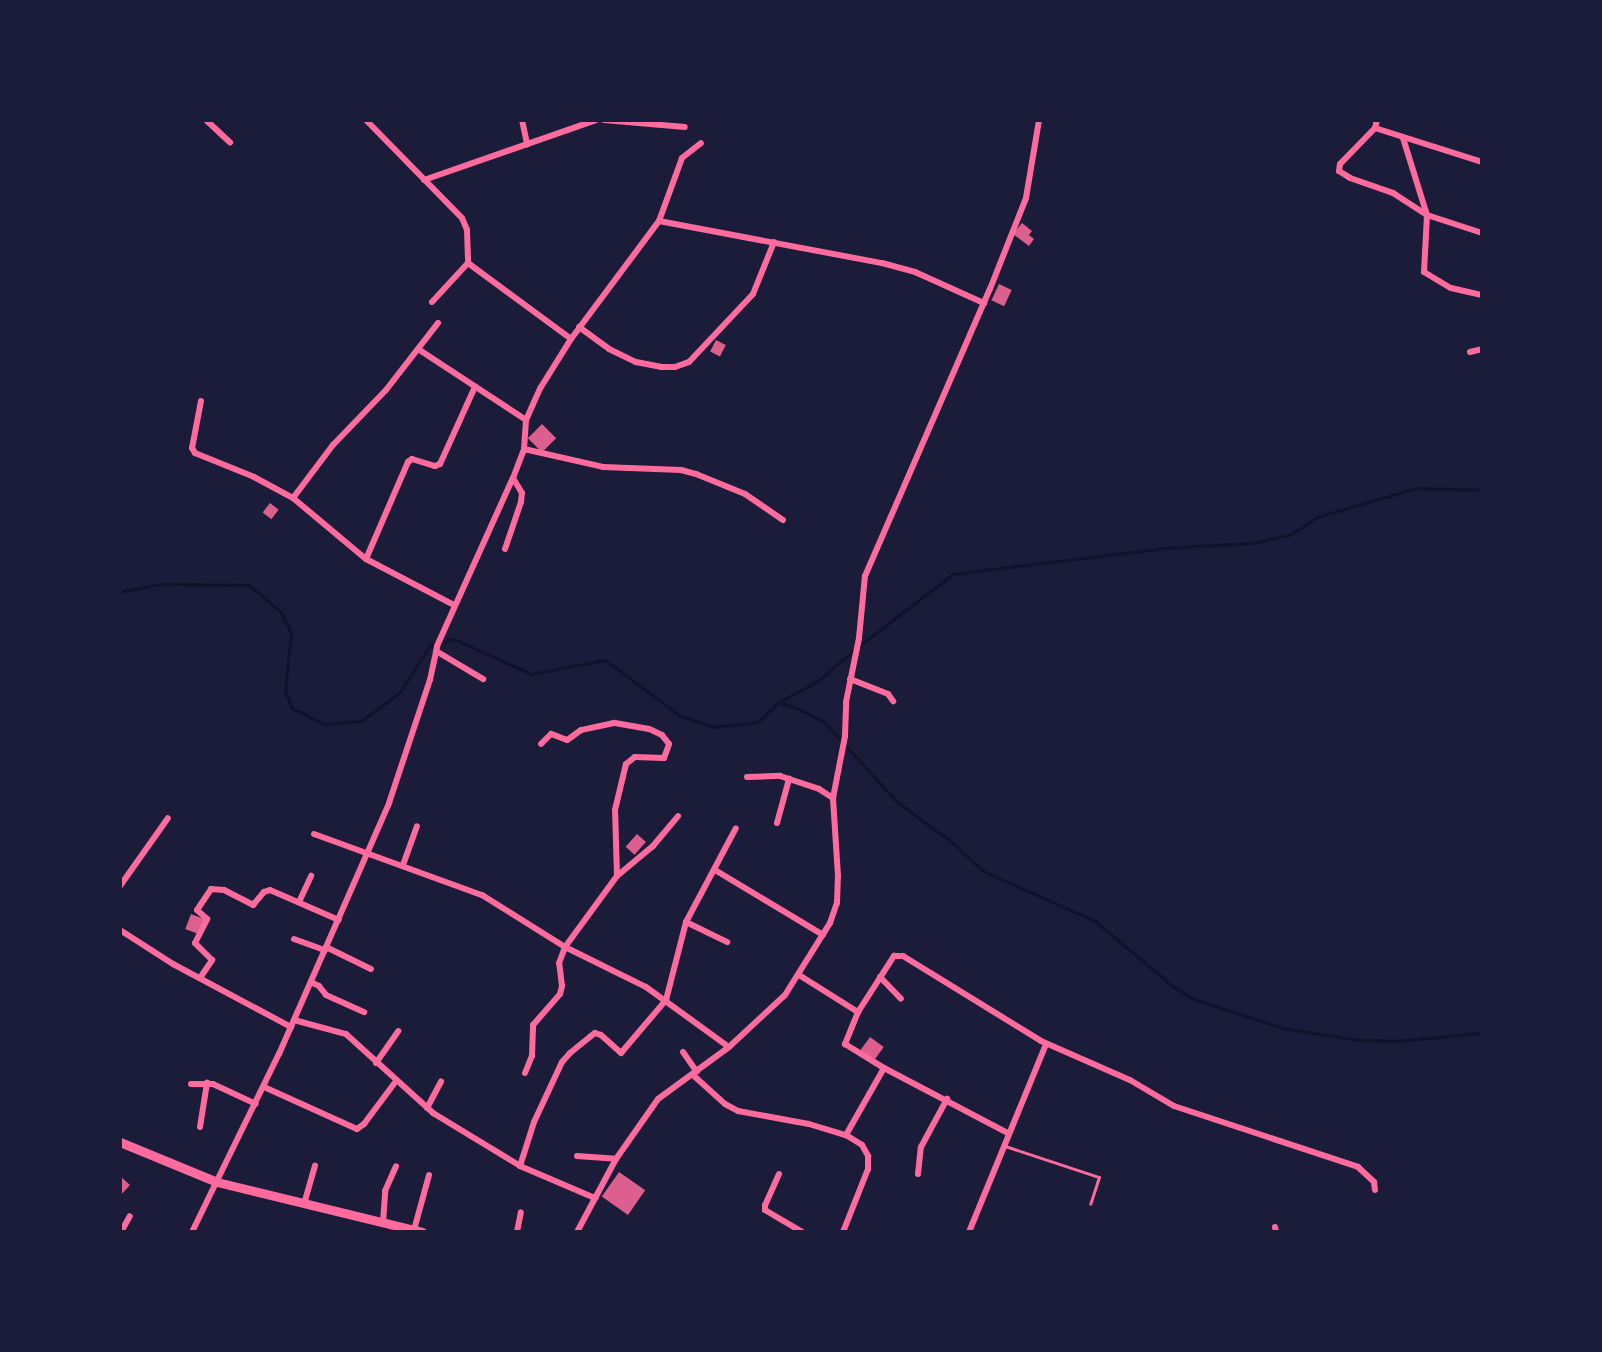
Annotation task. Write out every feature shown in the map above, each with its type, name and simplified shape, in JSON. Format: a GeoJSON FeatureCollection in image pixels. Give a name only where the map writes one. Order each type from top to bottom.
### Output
{"type":"FeatureCollection","features":[{"type":"Feature","properties":{"kind":"main road"},"geometry":{"type":"LineString","coordinates":[[120,1142],[217,1182],[418,1231]]}},
{"type":"Feature","properties":{"kind":"street"},"geometry":{"type":"LineString","coordinates":[[206,120],[230,142]]}},
{"type":"Feature","properties":{"kind":"street"},"geometry":{"type":"LineString","coordinates":[[366,120],[462,218],[467,230],[468,263],[432,302]]}},
{"type":"Feature","properties":{"kind":"street"},"geometry":{"type":"LineString","coordinates":[[522,120],[527,144]]}},
{"type":"Feature","properties":{"kind":"street"},"geometry":{"type":"LineString","coordinates":[[424,180],[596,120]]}},
{"type":"Feature","properties":{"kind":"street"},"geometry":{"type":"LineString","coordinates":[[604,120],[686,127]]}},
{"type":"Feature","properties":{"kind":"street"},"geometry":{"type":"LineString","coordinates":[[577,1232],[616,1159],[658,1100],[729,1047],[785,995],[823,935],[837,903],[833,798],[845,736],[850,679],[859,638],[865,576],[984,303],[1026,198],[1039,120]]}},
{"type":"Feature","properties":{"kind":"street"},"geometry":{"type":"LineString","coordinates":[[1377,120],[1374,128],[1340,164],[1339,171],[1393,193],[1427,215],[1482,233]]}},
{"type":"Feature","properties":{"kind":"street"},"geometry":{"type":"LineString","coordinates":[[1374,128],[1482,162]]}},
{"type":"Feature","properties":{"kind":"street"},"geometry":{"type":"LineString","coordinates":[[1403,138],[1427,215],[1424,272],[1451,288],[1482,295]]}},
{"type":"Feature","properties":{"kind":"street"},"geometry":{"type":"LineString","coordinates":[[192,1232],[264,1087],[389,803],[414,732],[437,648],[454,605],[513,478],[524,449],[526,420],[541,387],[579,327],[659,221],[682,158],[701,143]]}},
{"type":"Feature","properties":{"kind":"street"},"geometry":{"type":"LineString","coordinates":[[659,221],[774,242],[915,272],[984,303]]}},
{"type":"Feature","properties":{"kind":"street"},"geometry":{"type":"LineString","coordinates":[[579,327],[609,349],[636,362],[675,367],[689,362],[753,294],[774,242]]}},
{"type":"Feature","properties":{"kind":"street"},"geometry":{"type":"LineString","coordinates":[[468,263],[571,339]]}},
{"type":"Feature","properties":{"kind":"street"},"geometry":{"type":"LineString","coordinates":[[293,498],[333,445],[386,390],[438,323]]}},
{"type":"Feature","properties":{"kind":"street"},"geometry":{"type":"LineString","coordinates":[[418,349],[526,420]]}},
{"type":"Feature","properties":{"kind":"street"},"geometry":{"type":"LineString","coordinates":[[1470,352],[1482,350]]}},
{"type":"Feature","properties":{"kind":"street"},"geometry":{"type":"LineString","coordinates":[[366,559],[408,462],[412,459],[435,466],[440,464],[475,387]]}},
{"type":"Feature","properties":{"kind":"street"},"geometry":{"type":"LineString","coordinates":[[201,401],[192,448],[195,453],[254,477],[293,498],[366,559],[454,605]]}},
{"type":"Feature","properties":{"kind":"street"},"geometry":{"type":"LineString","coordinates":[[524,449],[603,467],[681,470],[696,474],[745,494],[783,520]]}},
{"type":"Feature","properties":{"kind":"street"},"geometry":{"type":"LineString","coordinates":[[505,549],[521,502],[522,493],[513,478]]}},
{"type":"Feature","properties":{"kind":"street"},"geometry":{"type":"LineString","coordinates":[[437,648],[483,679]]}},
{"type":"Feature","properties":{"kind":"street"},"geometry":{"type":"LineString","coordinates":[[850,679],[888,694],[893,701]]}},
{"type":"Feature","properties":{"kind":"street"},"geometry":{"type":"LineString","coordinates":[[541,744],[551,734],[567,740],[581,730],[614,723],[649,729],[667,739],[669,752],[664,758],[635,757],[627,761],[615,810],[617,876]]}},
{"type":"Feature","properties":{"kind":"street"},"geometry":{"type":"LineString","coordinates":[[747,777],[774,776],[789,779],[819,789],[833,798]]}},
{"type":"Feature","properties":{"kind":"street"},"geometry":{"type":"LineString","coordinates":[[777,823],[789,779]]}},
{"type":"Feature","properties":{"kind":"street"},"geometry":{"type":"LineString","coordinates":[[525,1073],[532,1056],[533,1024],[560,994],[562,986],[559,963],[565,947],[617,876],[653,846],[678,816]]}},
{"type":"Feature","properties":{"kind":"street"},"geometry":{"type":"LineString","coordinates":[[120,886],[168,818]]}},
{"type":"Feature","properties":{"kind":"street"},"geometry":{"type":"LineString","coordinates":[[404,865],[417,826]]}},
{"type":"Feature","properties":{"kind":"street"},"geometry":{"type":"LineString","coordinates":[[520,1166],[534,1122],[562,1062],[595,1033],[602,1035],[619,1053],[666,1000],[686,922],[716,870],[736,828]]}},
{"type":"Feature","properties":{"kind":"street"},"geometry":{"type":"LineString","coordinates":[[314,834],[482,895],[565,947],[666,1000],[729,1047]]}},
{"type":"Feature","properties":{"kind":"street"},"geometry":{"type":"LineString","coordinates":[[716,870],[823,935]]}},
{"type":"Feature","properties":{"kind":"street"},"geometry":{"type":"LineString","coordinates":[[299,902],[311,876]]}},
{"type":"Feature","properties":{"kind":"street"},"geometry":{"type":"LineString","coordinates":[[200,978],[212,960],[195,941],[207,921],[197,912],[207,892],[215,889],[225,890],[253,905],[264,892],[270,890],[339,920]]}},
{"type":"Feature","properties":{"kind":"street"},"geometry":{"type":"LineString","coordinates":[[686,922],[727,942]]}},
{"type":"Feature","properties":{"kind":"street"},"geometry":{"type":"LineString","coordinates":[[120,930],[200,978],[291,1028]]}},
{"type":"Feature","properties":{"kind":"street"},"geometry":{"type":"LineString","coordinates":[[294,939],[326,949],[371,969]]}},
{"type":"Feature","properties":{"kind":"street"},"geometry":{"type":"LineString","coordinates":[[1008,1132],[884,1068],[845,1044],[858,1012],[894,956],[903,956],[1046,1044],[1130,1080],[1174,1106],[1358,1167],[1374,1182],[1375,1190]]}},
{"type":"Feature","properties":{"kind":"street"},"geometry":{"type":"LineString","coordinates":[[799,975],[858,1012]]}},
{"type":"Feature","properties":{"kind":"street"},"geometry":{"type":"LineString","coordinates":[[880,977],[901,999]]}},
{"type":"Feature","properties":{"kind":"street"},"geometry":{"type":"LineString","coordinates":[[311,982],[319,986],[326,994],[364,1012]]}},
{"type":"Feature","properties":{"kind":"street"},"geometry":{"type":"LineString","coordinates":[[294,1020],[346,1034],[396,1082],[427,1107],[520,1166],[595,1198]]}},
{"type":"Feature","properties":{"kind":"street"},"geometry":{"type":"LineString","coordinates":[[376,1063],[398,1031]]}},
{"type":"Feature","properties":{"kind":"street"},"geometry":{"type":"LineString","coordinates":[[969,1232],[1008,1132],[1046,1044]]}},
{"type":"Feature","properties":{"kind":"street"},"geometry":{"type":"LineString","coordinates":[[683,1052],[695,1074],[725,1104],[738,1111],[809,1124],[846,1135],[862,1145],[868,1156],[868,1169],[843,1232]]}},
{"type":"Feature","properties":{"kind":"street"},"geometry":{"type":"LineString","coordinates":[[846,1135],[884,1068]]}},
{"type":"Feature","properties":{"kind":"street"},"geometry":{"type":"LineString","coordinates":[[264,1087],[357,1128],[364,1124],[396,1082]]}},
{"type":"Feature","properties":{"kind":"street"},"geometry":{"type":"LineString","coordinates":[[427,1107],[441,1082]]}},
{"type":"Feature","properties":{"kind":"street"},"geometry":{"type":"LineString","coordinates":[[191,1084],[207,1083],[256,1104]]}},
{"type":"Feature","properties":{"kind":"street"},"geometry":{"type":"LineString","coordinates":[[200,1127],[207,1083]]}},
{"type":"Feature","properties":{"kind":"street"},"geometry":{"type":"LineString","coordinates":[[918,1174],[925,1137],[946,1099]]}},
{"type":"Feature","properties":{"kind":"street"},"geometry":{"type":"LineString","coordinates":[[577,1156],[616,1159]]}},
{"type":"Feature","properties":{"kind":"street"},"geometry":{"type":"LineString","coordinates":[[304,1204],[315,1166]]}},
{"type":"Feature","properties":{"kind":"street"},"geometry":{"type":"LineString","coordinates":[[383,1223],[385,1191],[396,1166]]}},
{"type":"Feature","properties":{"kind":"street"},"geometry":{"type":"LineString","coordinates":[[779,1174],[765,1210],[802,1232]]}},
{"type":"Feature","properties":{"kind":"street"},"geometry":{"type":"LineString","coordinates":[[418,1231],[429,1175]]}},
{"type":"Feature","properties":{"kind":"street"},"geometry":{"type":"LineString","coordinates":[[517,1232],[521,1212]]}},
{"type":"Feature","properties":{"kind":"street"},"geometry":{"type":"LineString","coordinates":[[121,1232],[130,1216]]}},
{"type":"Feature","properties":{"kind":"lane"},"geometry":{"type":"LineString","coordinates":[[1003,1145],[1099,1177],[1090,1204]]}},
{"type":"Feature","properties":{"kind":"building"},"geometry":{"type":"Polygon","coordinates":[[[1022,223],[1032,231],[1029,235],[1034,239],[1029,246],[1013,234],[1022,223]]]}},
{"type":"Feature","properties":{"kind":"building"},"geometry":{"type":"Polygon","coordinates":[[[999,284],[1012,290],[1004,306],[991,300],[999,284]]]}},
{"type":"Feature","properties":{"kind":"building"},"geometry":{"type":"Polygon","coordinates":[[[716,340],[726,345],[720,357],[710,352],[716,340]]]}},
{"type":"Feature","properties":{"kind":"building"},"geometry":{"type":"Polygon","coordinates":[[[542,424],[556,438],[542,452],[528,438],[542,424]]]}},
{"type":"Feature","properties":{"kind":"building"},"geometry":{"type":"Polygon","coordinates":[[[270,503],[279,510],[271,519],[263,512],[270,503]]]}},
{"type":"Feature","properties":{"kind":"building"},"geometry":{"type":"Polygon","coordinates":[[[637,834],[646,842],[635,855],[626,847],[637,834]]]}},
{"type":"Feature","properties":{"kind":"building"},"geometry":{"type":"Polygon","coordinates":[[[191,914],[204,919],[198,934],[185,929],[191,914]]]}},
{"type":"Feature","properties":{"kind":"building"},"geometry":{"type":"Polygon","coordinates":[[[870,1037],[884,1047],[874,1061],[860,1051],[870,1037]]]}},
{"type":"Feature","properties":{"kind":"building"},"geometry":{"type":"Polygon","coordinates":[[[619,1172],[645,1190],[628,1215],[602,1197],[619,1172]]]}},
{"type":"Feature","properties":{"kind":"building"},"geometry":{"type":"Polygon","coordinates":[[[120,1176],[130,1185],[120,1196],[120,1176]]]}},
{"type":"Feature","properties":{"kind":"waterway"},"geometry":{"type":"LineString","coordinates":[[860,645],[953,574],[1165,548],[1252,543],[1289,535],[1320,516],[1417,488],[1482,490]]}},
{"type":"Feature","properties":{"kind":"waterway"},"geometry":{"type":"LineString","coordinates":[[120,592],[160,584],[249,585],[281,612],[291,633],[285,691],[292,708],[324,724],[361,721],[400,692],[430,645],[454,639],[531,674],[605,660],[679,715],[713,727],[758,722],[779,702],[818,681],[855,649]]}},
{"type":"Feature","properties":{"kind":"waterway"},"geometry":{"type":"LineString","coordinates":[[779,702],[824,722],[897,802],[948,839],[983,871],[1095,921],[1174,987],[1191,998],[1283,1028],[1358,1040],[1397,1041],[1482,1033]]}}]}
